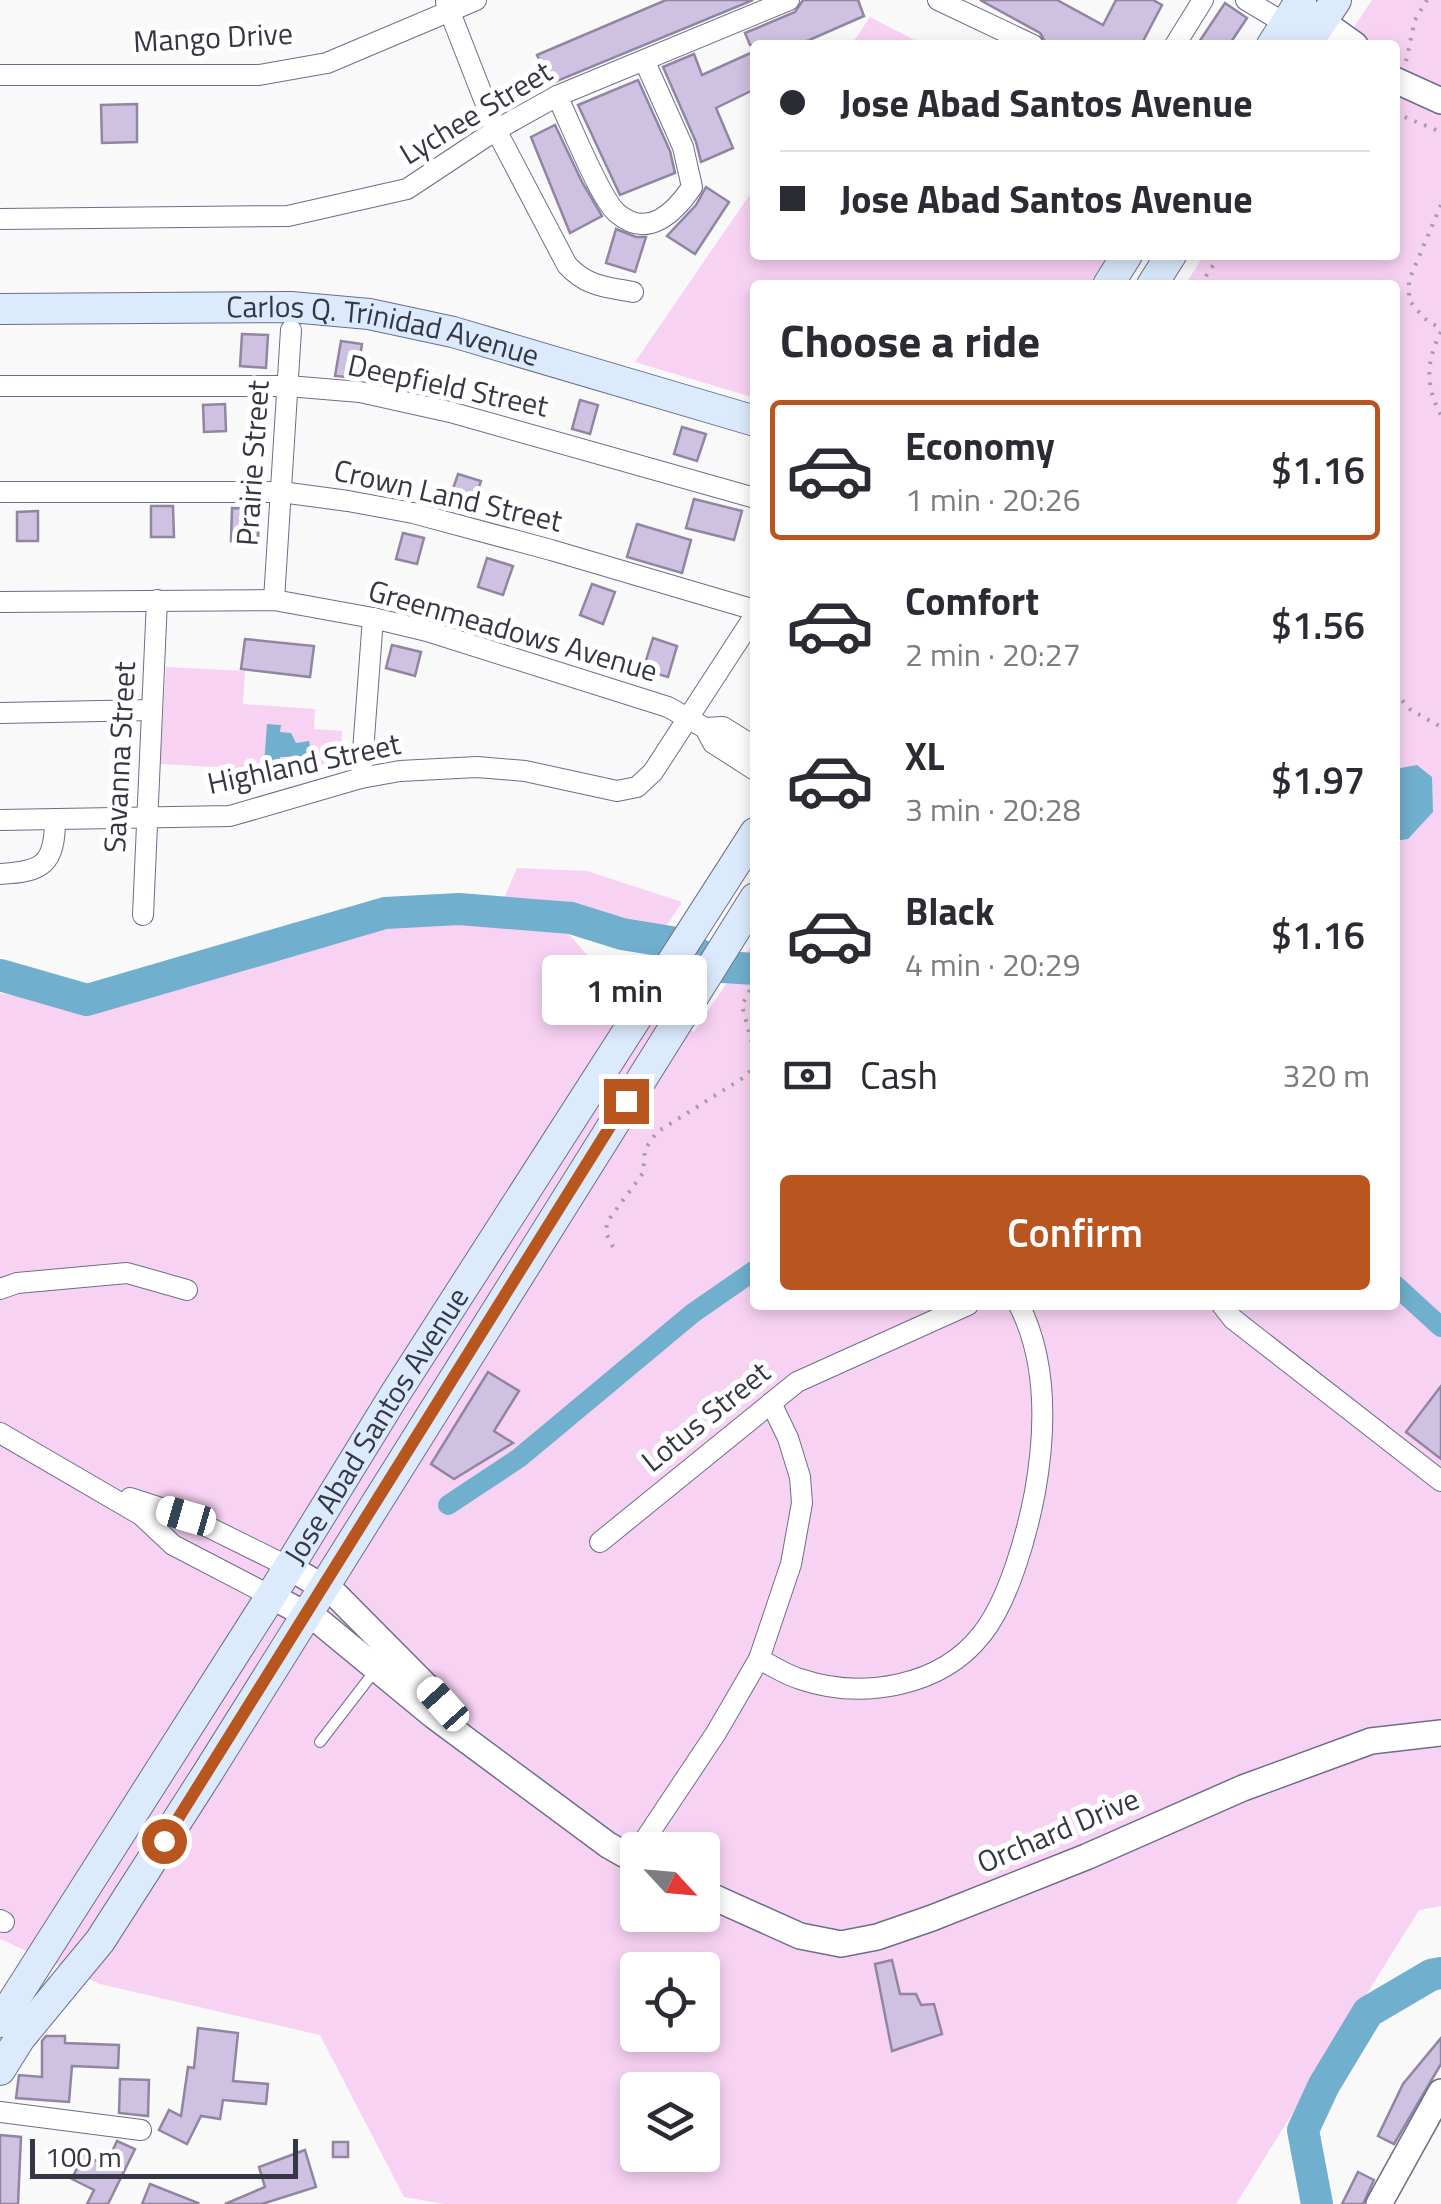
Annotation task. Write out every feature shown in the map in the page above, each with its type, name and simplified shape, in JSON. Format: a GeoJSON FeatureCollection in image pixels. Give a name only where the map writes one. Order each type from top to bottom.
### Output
{"type":"FeatureCollection","features":[{"type":"Feature","properties":{"kind":"main road","name":"Carlos Q. Trinidad Avenue"},"geometry":{"type":"LineString","coordinates":[[0,308],[291,306],[370,314],[453,332],[750,421]]}},
{"type":"Feature","properties":{"kind":"main road","name":"Jose Abad Santos Avenue"},"geometry":{"type":"LineString","coordinates":[[0,2022],[272,1596],[395,1394],[750,842]]}},
{"type":"Feature","properties":{"kind":"main road","name":"Jose Abad Santos Avenue"},"geometry":{"type":"LineString","coordinates":[[0,2070],[20,2038],[100,1941],[750,906]]}},
{"type":"Feature","properties":{"kind":"street","name":"Mango Drive"},"geometry":{"type":"LineString","coordinates":[[0,76],[258,75],[327,63],[447,6],[476,0]]}},
{"type":"Feature","properties":{"kind":"street","name":"Lychee Street"},"geometry":{"type":"LineString","coordinates":[[0,220],[288,216],[407,189],[496,130],[557,96],[789,0]]}},
{"type":"Feature","properties":{"kind":"street"},"geometry":{"type":"LineString","coordinates":[[938,0],[1022,40]]}},
{"type":"Feature","properties":{"kind":"street"},"geometry":{"type":"LineString","coordinates":[[1178,40],[1202,0]]}},
{"type":"Feature","properties":{"kind":"street"},"geometry":{"type":"LineString","coordinates":[[1246,0],[1343,40]]}},
{"type":"Feature","properties":{"kind":"street"},"geometry":{"type":"LineString","coordinates":[[447,6],[496,130],[567,265],[593,286],[633,292]]}},
{"type":"Feature","properties":{"kind":"street"},"geometry":{"type":"LineString","coordinates":[[557,96],[606,198],[618,214],[649,224],[664,219],[692,186],[683,146],[644,62]]}},
{"type":"Feature","properties":{"kind":"street"},"geometry":{"type":"LineString","coordinates":[[1400,80],[1441,101]]}},
{"type":"Feature","properties":{"kind":"street","name":"Prairie Street"},"geometry":{"type":"LineString","coordinates":[[274,600],[291,330]]}},
{"type":"Feature","properties":{"kind":"street","name":"Deepfield Street"},"geometry":{"type":"LineString","coordinates":[[0,386],[288,386],[360,392],[450,412],[750,497]]}},
{"type":"Feature","properties":{"kind":"street","name":"Crown Land Street"},"geometry":{"type":"LineString","coordinates":[[0,492],[281,492],[412,513],[750,610]]}},
{"type":"Feature","properties":{"kind":"street","name":"Savanna Street"},"geometry":{"type":"LineString","coordinates":[[143,916],[157,600]]}},
{"type":"Feature","properties":{"kind":"street","name":"Greenmeadows Avenue"},"geometry":{"type":"LineString","coordinates":[[0,602],[274,600],[373,618],[428,630],[668,708],[696,722],[723,726],[750,743]]}},
{"type":"Feature","properties":{"kind":"street"},"geometry":{"type":"LineString","coordinates":[[360,778],[373,618]]}},
{"type":"Feature","properties":{"kind":"street"},"geometry":{"type":"LineString","coordinates":[[696,722],[750,621]]}},
{"type":"Feature","properties":{"kind":"street"},"geometry":{"type":"LineString","coordinates":[[0,713],[152,710]]}},
{"type":"Feature","properties":{"kind":"street","name":"Greenmeadows Avenue"},"geometry":{"type":"LineString","coordinates":[[696,722],[713,743],[750,767]]}},
{"type":"Feature","properties":{"kind":"street","name":"Highland Street"},"geometry":{"type":"LineString","coordinates":[[0,820],[230,816],[360,778],[400,771],[477,767],[524,770],[618,791],[637,788],[696,722]]}},
{"type":"Feature","properties":{"kind":"street"},"geometry":{"type":"LineString","coordinates":[[0,874],[34,870],[46,863],[52,854],[55,820]]}},
{"type":"Feature","properties":{"kind":"street"},"geometry":{"type":"LineString","coordinates":[[0,1289],[17,1283],[127,1274],[188,1290]]}},
{"type":"Feature","properties":{"kind":"street","name":"Lotus Street"},"geometry":{"type":"LineString","coordinates":[[600,1542],[797,1382],[957,1310]]}},
{"type":"Feature","properties":{"kind":"street"},"geometry":{"type":"LineString","coordinates":[[759,1659],[801,1680],[880,1687],[933,1674],[982,1634],[1000,1604],[1030,1520],[1040,1462],[1044,1412],[1037,1356],[1021,1310]]}},
{"type":"Feature","properties":{"kind":"street"},"geometry":{"type":"LineString","coordinates":[[1226,1310],[1441,1481]]}},
{"type":"Feature","properties":{"kind":"street"},"geometry":{"type":"LineString","coordinates":[[652,1832],[759,1659],[791,1564],[802,1502],[796,1464],[771,1403]]}},
{"type":"Feature","properties":{"kind":"street"},"geometry":{"type":"LineString","coordinates":[[0,1433],[141,1516],[172,1545],[306,1614],[434,1716],[608,1845],[620,1850]]}},
{"type":"Feature","properties":{"kind":"street"},"geometry":{"type":"LineString","coordinates":[[68,1472],[186,1516],[324,1586],[415,1672],[443,1704],[608,1845]]}},
{"type":"Feature","properties":{"kind":"street","name":"Orchard Drive"},"geometry":{"type":"LineString","coordinates":[[720,1900],[800,1936],[840,1944],[859,1940],[932,1918],[1243,1788],[1371,1741],[1441,1733]]}},
{"type":"Feature","properties":{"kind":"street"},"geometry":{"type":"LineString","coordinates":[[1379,2204],[1441,2092]]}},
{"type":"Feature","properties":{"kind":"street"},"geometry":{"type":"LineString","coordinates":[[0,2112],[141,2130]]}},
{"type":"Feature","properties":{"kind":"lane"},"geometry":{"type":"LineString","coordinates":[[320,1742],[378,1668]]}},
{"type":"Feature","properties":{"kind":"path"},"geometry":{"type":"LineString","coordinates":[[1400,69],[1415,20],[1427,0]]}},
{"type":"Feature","properties":{"kind":"path"},"geometry":{"type":"LineString","coordinates":[[1400,115],[1441,132]]}},
{"type":"Feature","properties":{"kind":"path"},"geometry":{"type":"LineString","coordinates":[[1441,205],[1409,280],[1408,300],[1441,330],[1432,350],[1428,380],[1441,414]]}},
{"type":"Feature","properties":{"kind":"path"},"geometry":{"type":"LineString","coordinates":[[1400,698],[1411,710],[1441,727]]}},
{"type":"Feature","properties":{"kind":"path"},"geometry":{"type":"LineString","coordinates":[[750,989],[742,1005],[750,1037]]}},
{"type":"Feature","properties":{"kind":"path"},"geometry":{"type":"LineString","coordinates":[[613,1247],[606,1233],[607,1222],[643,1173],[645,1149],[657,1132],[746,1076],[750,1068]]}},
{"type":"Feature","properties":{"kind":"shaded area"},"geometry":{"type":"Polygon","coordinates":[[[1372,0],[1441,0],[1441,1906],[1419,1910],[1236,2204],[444,2204],[404,2197],[320,2035],[100,1984],[0,1939],[0,993],[89,1009],[393,926],[486,923],[569,934],[598,968],[694,1032],[750,948],[750,1310],[1400,1310],[1400,280],[1188,280],[1201,260],[1400,260],[1400,40],[1345,40],[1372,0]]]}},
{"type":"Feature","properties":{"kind":"shaded area"},"geometry":{"type":"Polygon","coordinates":[[[870,17],[914,40],[854,40],[870,17]]]}},
{"type":"Feature","properties":{"kind":"shaded area"},"geometry":{"type":"Polygon","coordinates":[[[750,194],[750,260],[1105,260],[1092,280],[750,280],[750,396],[635,362],[750,194]]]}},
{"type":"Feature","properties":{"kind":"shaded area"},"geometry":{"type":"Polygon","coordinates":[[[166,667],[245,671],[243,704],[315,709],[314,729],[342,731],[341,757],[290,778],[254,769],[160,764],[166,667]]]}},
{"type":"Feature","properties":{"kind":"shaded area"},"geometry":{"type":"Polygon","coordinates":[[[517,868],[587,871],[682,902],[662,933],[502,903],[517,868]]]}},
{"type":"Feature","properties":{"kind":"water"},"geometry":{"type":"Polygon","coordinates":[[[267,724],[281,725],[280,732],[291,733],[296,743],[309,741],[311,751],[306,756],[280,757],[279,766],[264,765],[267,724]]]}},
{"type":"Feature","properties":{"kind":"water"},"geometry":{"type":"Polygon","coordinates":[[[1417,765],[1432,777],[1433,812],[1408,839],[1400,840],[1400,768],[1417,765]]]}},
{"type":"Feature","properties":{"kind":"building"},"geometry":{"type":"Polygon","coordinates":[[[666,0],[753,0],[550,84],[537,55],[666,0]]]}},
{"type":"Feature","properties":{"kind":"building"},"geometry":{"type":"Polygon","coordinates":[[[803,0],[858,0],[864,16],[809,40],[750,40],[750,45],[745,33],[795,12],[803,0]]]}},
{"type":"Feature","properties":{"kind":"building"},"geometry":{"type":"Polygon","coordinates":[[[980,0],[1057,0],[1103,25],[1116,0],[1153,0],[1162,5],[1144,40],[1044,40],[1040,33],[980,0]]]}},
{"type":"Feature","properties":{"kind":"building"},"geometry":{"type":"Polygon","coordinates":[[[1225,3],[1247,18],[1232,40],[1200,40],[1225,3]]]}},
{"type":"Feature","properties":{"kind":"building"},"geometry":{"type":"Polygon","coordinates":[[[750,53],[750,91],[716,108],[733,148],[701,162],[663,67],[694,54],[702,75],[750,53]]]}},
{"type":"Feature","properties":{"kind":"building"},"geometry":{"type":"Polygon","coordinates":[[[638,80],[670,151],[675,173],[620,195],[578,105],[638,80]]]}},
{"type":"Feature","properties":{"kind":"building"},"geometry":{"type":"Polygon","coordinates":[[[137,104],[137,142],[102,143],[101,105],[137,104]]]}},
{"type":"Feature","properties":{"kind":"building"},"geometry":{"type":"Polygon","coordinates":[[[555,125],[602,216],[570,233],[531,137],[555,125]]]}},
{"type":"Feature","properties":{"kind":"building"},"geometry":{"type":"Polygon","coordinates":[[[706,187],[729,202],[695,254],[667,236],[696,205],[706,187]]]}},
{"type":"Feature","properties":{"kind":"building"},"geometry":{"type":"Polygon","coordinates":[[[616,229],[646,237],[635,272],[606,263],[616,229]]]}},
{"type":"Feature","properties":{"kind":"building"},"geometry":{"type":"Polygon","coordinates":[[[242,334],[268,335],[266,368],[240,366],[242,334]]]}},
{"type":"Feature","properties":{"kind":"building"},"geometry":{"type":"Polygon","coordinates":[[[341,341],[362,344],[357,378],[335,376],[341,341]]]}},
{"type":"Feature","properties":{"kind":"building"},"geometry":{"type":"Polygon","coordinates":[[[580,400],[598,405],[590,434],[572,429],[580,400]]]}},
{"type":"Feature","properties":{"kind":"building"},"geometry":{"type":"Polygon","coordinates":[[[225,404],[226,431],[204,432],[203,405],[225,404]]]}},
{"type":"Feature","properties":{"kind":"building"},"geometry":{"type":"Polygon","coordinates":[[[682,427],[706,434],[697,461],[674,454],[682,427]]]}},
{"type":"Feature","properties":{"kind":"building"},"geometry":{"type":"Polygon","coordinates":[[[458,474],[481,481],[470,514],[447,506],[458,474]]]}},
{"type":"Feature","properties":{"kind":"building"},"geometry":{"type":"Polygon","coordinates":[[[694,499],[742,511],[734,540],[686,528],[694,499]]]}},
{"type":"Feature","properties":{"kind":"building"},"geometry":{"type":"Polygon","coordinates":[[[151,506],[173,506],[174,537],[151,537],[151,506]]]}},
{"type":"Feature","properties":{"kind":"building"},"geometry":{"type":"Polygon","coordinates":[[[232,508],[259,509],[258,542],[231,541],[232,508]]]}},
{"type":"Feature","properties":{"kind":"building"},"geometry":{"type":"Polygon","coordinates":[[[38,511],[38,541],[17,541],[17,512],[38,511]]]}},
{"type":"Feature","properties":{"kind":"building"},"geometry":{"type":"Polygon","coordinates":[[[637,524],[691,540],[682,573],[627,557],[637,524]]]}},
{"type":"Feature","properties":{"kind":"building"},"geometry":{"type":"Polygon","coordinates":[[[403,533],[424,538],[417,564],[396,559],[403,533]]]}},
{"type":"Feature","properties":{"kind":"building"},"geometry":{"type":"Polygon","coordinates":[[[487,558],[513,566],[503,595],[478,587],[487,558]]]}},
{"type":"Feature","properties":{"kind":"building"},"geometry":{"type":"Polygon","coordinates":[[[592,584],[615,592],[603,624],[580,615],[592,584]]]}},
{"type":"Feature","properties":{"kind":"building"},"geometry":{"type":"Polygon","coordinates":[[[653,638],[677,646],[668,677],[643,670],[653,638]]]}},
{"type":"Feature","properties":{"kind":"building"},"geometry":{"type":"Polygon","coordinates":[[[245,639],[314,646],[310,677],[241,669],[245,639]]]}},
{"type":"Feature","properties":{"kind":"building"},"geometry":{"type":"Polygon","coordinates":[[[392,645],[421,652],[415,676],[386,668],[392,645]]]}},
{"type":"Feature","properties":{"kind":"building"},"geometry":{"type":"Polygon","coordinates":[[[488,1372],[519,1391],[494,1431],[513,1443],[454,1479],[431,1464],[488,1372]]]}},
{"type":"Feature","properties":{"kind":"building"},"geometry":{"type":"Polygon","coordinates":[[[1441,1386],[1441,1459],[1406,1432],[1441,1386]]]}},
{"type":"Feature","properties":{"kind":"building"},"geometry":{"type":"Polygon","coordinates":[[[892,1960],[900,1994],[916,1994],[921,2005],[934,2004],[942,2034],[892,2051],[875,1964],[892,1960]]]}},
{"type":"Feature","properties":{"kind":"building"},"geometry":{"type":"Polygon","coordinates":[[[198,2028],[238,2033],[233,2081],[268,2084],[266,2104],[223,2100],[220,2119],[201,2116],[187,2144],[159,2130],[169,2110],[181,2116],[188,2067],[194,2068],[198,2028]]]}},
{"type":"Feature","properties":{"kind":"building"},"geometry":{"type":"Polygon","coordinates":[[[46,2036],[65,2036],[65,2043],[119,2045],[118,2068],[72,2066],[69,2102],[16,2098],[19,2075],[42,2077],[42,2041],[46,2036]]]}},
{"type":"Feature","properties":{"kind":"building"},"geometry":{"type":"Polygon","coordinates":[[[1441,2038],[1441,2064],[1394,2144],[1378,2136],[1403,2084],[1441,2038]]]}},
{"type":"Feature","properties":{"kind":"building"},"geometry":{"type":"Polygon","coordinates":[[[120,2079],[149,2080],[148,2116],[119,2113],[120,2079]]]}},
{"type":"Feature","properties":{"kind":"building"},"geometry":{"type":"Polygon","coordinates":[[[0,2135],[21,2137],[18,2204],[0,2204],[0,2135]]]}},
{"type":"Feature","properties":{"kind":"building"},"geometry":{"type":"Polygon","coordinates":[[[117,2141],[135,2149],[108,2204],[87,2204],[94,2190],[72,2179],[83,2155],[106,2165],[117,2141]]]}},
{"type":"Feature","properties":{"kind":"building"},"geometry":{"type":"Polygon","coordinates":[[[333,2142],[348,2142],[348,2157],[333,2157],[333,2142]]]}},
{"type":"Feature","properties":{"kind":"building"},"geometry":{"type":"Polygon","coordinates":[[[305,2150],[316,2187],[262,2204],[225,2204],[265,2187],[259,2167],[305,2150]]]}},
{"type":"Feature","properties":{"kind":"building"},"geometry":{"type":"Polygon","coordinates":[[[1358,2172],[1374,2180],[1363,2204],[1342,2204],[1358,2172]]]}},
{"type":"Feature","properties":{"kind":"building"},"geometry":{"type":"Polygon","coordinates":[[[150,2184],[198,2203],[142,2204],[150,2184]]]}},
{"type":"Feature","properties":{"kind":"waterway"},"geometry":{"type":"LineString","coordinates":[[0,975],[87,1000],[385,913],[459,909],[571,918],[622,934],[677,943],[723,967],[750,969]]}},
{"type":"Feature","properties":{"kind":"waterway"},"geometry":{"type":"LineString","coordinates":[[448,1505],[519,1458],[693,1313],[750,1273]]}},
{"type":"Feature","properties":{"kind":"waterway"},"geometry":{"type":"LineString","coordinates":[[1400,1290],[1441,1327]]}},
{"type":"Feature","properties":{"kind":"waterway"},"geometry":{"type":"LineString","coordinates":[[1317,2204],[1303,2130],[1324,2085],[1368,2012],[1441,1973]]}},
{"type":"Feature","properties":{"kind":"route"},"geometry":{"type":"LineString","coordinates":[[164,1841],[626,1101]]}}]}
